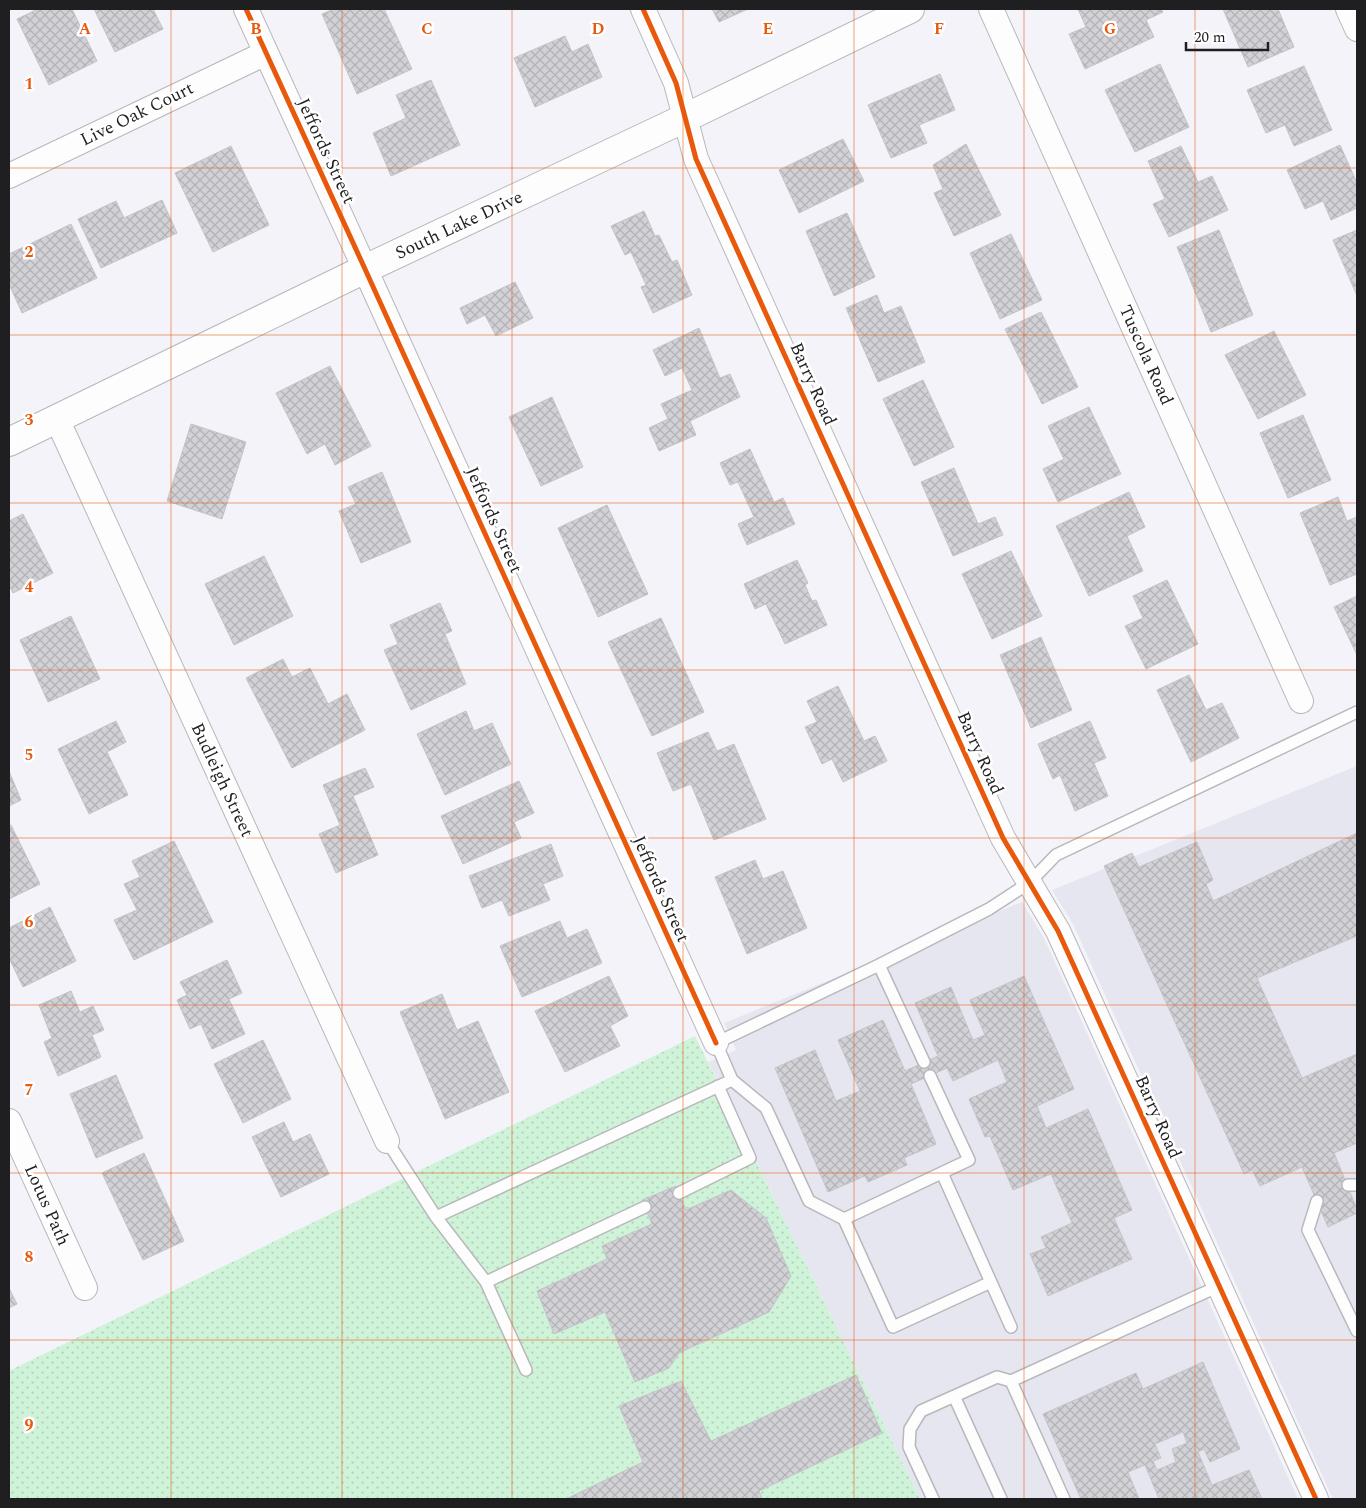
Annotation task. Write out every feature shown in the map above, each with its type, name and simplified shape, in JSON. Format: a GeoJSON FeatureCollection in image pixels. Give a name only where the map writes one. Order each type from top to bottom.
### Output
{"type":"FeatureCollection","features":[{"type":"Feature","properties":{"kind":"street","name":"Jeffords Street"},"geometry":{"type":"LineString","coordinates":[[246,9],[716,1044]]}},
{"type":"Feature","properties":{"kind":"street","name":"Barry Road"},"geometry":{"type":"LineString","coordinates":[[643,9],[676,83],[696,159],[704,177],[1003,838],[1058,931],[1316,1499]]}},
{"type":"Feature","properties":{"kind":"street","name":"South Lake Drive"},"geometry":{"type":"LineString","coordinates":[[9,442],[365,269],[910,9]]}},
{"type":"Feature","properties":{"kind":"street","name":"Tuscola Road"},"geometry":{"type":"LineString","coordinates":[[991,9],[1301,701]]}},
{"type":"Feature","properties":{"kind":"street"},"geometry":{"type":"LineString","coordinates":[[1348,9],[1357,28]]}},
{"type":"Feature","properties":{"kind":"street","name":"Live Oak Court"},"geometry":{"type":"LineString","coordinates":[[9,176],[266,53]]}},
{"type":"Feature","properties":{"kind":"street","name":"Budleigh Street"},"geometry":{"type":"LineString","coordinates":[[57,419],[387,1141]]}},
{"type":"Feature","properties":{"kind":"street","name":"Lotus Path"},"geometry":{"type":"LineString","coordinates":[[9,1121],[85,1288]]}},
{"type":"Feature","properties":{"kind":"lane"},"geometry":{"type":"LineString","coordinates":[[991,1282],[893,1327],[844,1219],[809,1201],[766,1108],[732,1080],[716,1044],[989,909],[1029,882],[1056,856],[1357,712]]}},
{"type":"Feature","properties":{"kind":"lane"},"geometry":{"type":"LineString","coordinates":[[878,965],[924,1062]]}},
{"type":"Feature","properties":{"kind":"lane"},"geometry":{"type":"LineString","coordinates":[[844,1219],[969,1160],[930,1076]]}},
{"type":"Feature","properties":{"kind":"lane"},"geometry":{"type":"LineString","coordinates":[[436,1217],[732,1080]]}},
{"type":"Feature","properties":{"kind":"lane"},"geometry":{"type":"LineString","coordinates":[[679,1192],[750,1158],[718,1086]]}},
{"type":"Feature","properties":{"kind":"lane"},"geometry":{"type":"LineString","coordinates":[[387,1141],[436,1217],[486,1282],[526,1370]]}},
{"type":"Feature","properties":{"kind":"lane"},"geometry":{"type":"LineString","coordinates":[[942,1173],[1012,1327]]}},
{"type":"Feature","properties":{"kind":"lane"},"geometry":{"type":"LineString","coordinates":[[1316,1201],[1308,1230],[1357,1331]]}},
{"type":"Feature","properties":{"kind":"lane"},"geometry":{"type":"LineString","coordinates":[[486,1282],[645,1207]]}},
{"type":"Feature","properties":{"kind":"lane"},"geometry":{"type":"LineString","coordinates":[[933,1499],[909,1447],[910,1429],[921,1411],[997,1377],[1011,1381],[1219,1286]]}},
{"type":"Feature","properties":{"kind":"lane"},"geometry":{"type":"LineString","coordinates":[[1011,1381],[1064,1499]]}},
{"type":"Feature","properties":{"kind":"lane"},"geometry":{"type":"LineString","coordinates":[[954,1396],[1001,1499]]}},
{"type":"Feature","properties":{"kind":"shaded area"},"geometry":{"type":"Polygon","coordinates":[[[1357,766],[1357,1499],[1333,1499],[1073,924],[1052,890],[1357,766]]]}},
{"type":"Feature","properties":{"kind":"shaded area"},"geometry":{"type":"Polygon","coordinates":[[[1022,902],[1044,938],[1298,1499],[920,1499],[708,1062],[736,1050],[724,1023],[1022,902]]]}},
{"type":"Feature","properties":{"kind":"green space"},"geometry":{"type":"Polygon","coordinates":[[[695,1036],[920,1499],[9,1499],[9,1371],[695,1036]]]}},
{"type":"Feature","properties":{"kind":"building"},"geometry":{"type":"Polygon","coordinates":[[[38,9],[72,9],[97,61],[49,85],[17,19],[38,9]]]}},
{"type":"Feature","properties":{"kind":"building"},"geometry":{"type":"Polygon","coordinates":[[[94,9],[153,9],[163,29],[115,52],[94,9]]]}},
{"type":"Feature","properties":{"kind":"building"},"geometry":{"type":"Polygon","coordinates":[[[334,9],[384,9],[412,69],[357,94],[322,14],[334,9]]]}},
{"type":"Feature","properties":{"kind":"building"},"geometry":{"type":"Polygon","coordinates":[[[712,9],[748,9],[719,22],[712,9]]]}},
{"type":"Feature","properties":{"kind":"building"},"geometry":{"type":"Polygon","coordinates":[[[1078,9],[1161,9],[1163,12],[1146,20],[1154,37],[1085,69],[1069,34],[1086,27],[1078,9]]]}},
{"type":"Feature","properties":{"kind":"building"},"geometry":{"type":"Polygon","coordinates":[[[1223,9],[1278,9],[1294,47],[1248,67],[1223,9]]]}},
{"type":"Feature","properties":{"kind":"building"},"geometry":{"type":"Polygon","coordinates":[[[565,36],[572,52],[588,44],[602,77],[535,107],[514,58],[565,36]]]}},
{"type":"Feature","properties":{"kind":"building"},"geometry":{"type":"Polygon","coordinates":[[[1160,64],[1189,127],[1135,152],[1105,90],[1160,64]]]}},
{"type":"Feature","properties":{"kind":"building"},"geometry":{"type":"Polygon","coordinates":[[[1304,66],[1332,130],[1294,146],[1285,125],[1266,133],[1247,90],[1304,66]]]}},
{"type":"Feature","properties":{"kind":"building"},"geometry":{"type":"Polygon","coordinates":[[[940,74],[955,110],[919,125],[927,143],[891,158],[868,105],[940,74]]]}},
{"type":"Feature","properties":{"kind":"building"},"geometry":{"type":"Polygon","coordinates":[[[431,80],[460,145],[391,176],[373,133],[406,118],[396,95],[431,80]]]}},
{"type":"Feature","properties":{"kind":"building"},"geometry":{"type":"Polygon","coordinates":[[[843,139],[864,181],[799,213],[779,170],[843,139]]]}},
{"type":"Feature","properties":{"kind":"building"},"geometry":{"type":"Polygon","coordinates":[[[966,144],[1001,215],[954,236],[934,193],[943,189],[933,165],[966,144]]]}},
{"type":"Feature","properties":{"kind":"building"},"geometry":{"type":"Polygon","coordinates":[[[1340,145],[1357,183],[1357,208],[1331,220],[1323,201],[1305,209],[1287,170],[1340,145]]]}},
{"type":"Feature","properties":{"kind":"building"},"geometry":{"type":"Polygon","coordinates":[[[231,146],[269,225],[213,252],[175,173],[231,146]]]}},
{"type":"Feature","properties":{"kind":"building"},"geometry":{"type":"Polygon","coordinates":[[[1181,146],[1198,182],[1212,176],[1228,210],[1169,237],[1153,204],[1165,199],[1148,161],[1181,146]]]}},
{"type":"Feature","properties":{"kind":"building"},"geometry":{"type":"Polygon","coordinates":[[[162,200],[177,233],[101,268],[78,219],[116,201],[124,218],[162,200]]]}},
{"type":"Feature","properties":{"kind":"building"},"geometry":{"type":"Polygon","coordinates":[[[644,211],[655,236],[659,235],[672,262],[677,260],[692,295],[653,313],[641,287],[646,285],[631,252],[625,255],[611,226],[644,211]]]}},
{"type":"Feature","properties":{"kind":"building"},"geometry":{"type":"Polygon","coordinates":[[[847,213],[875,277],[834,296],[806,231],[847,213]]]}},
{"type":"Feature","properties":{"kind":"building"},"geometry":{"type":"Polygon","coordinates":[[[71,224],[97,278],[22,313],[9,284],[9,254],[71,224]]]}},
{"type":"Feature","properties":{"kind":"building"},"geometry":{"type":"Polygon","coordinates":[[[1219,230],[1253,315],[1211,332],[1177,247],[1219,230]]]}},
{"type":"Feature","properties":{"kind":"building"},"geometry":{"type":"Polygon","coordinates":[[[1357,230],[1357,296],[1333,240],[1357,230]]]}},
{"type":"Feature","properties":{"kind":"building"},"geometry":{"type":"Polygon","coordinates":[[[1011,234],[1042,300],[1000,319],[970,253],[1011,234]]]}},
{"type":"Feature","properties":{"kind":"building"},"geometry":{"type":"Polygon","coordinates":[[[515,282],[533,318],[496,336],[485,315],[467,324],[460,308],[515,282]]]}},
{"type":"Feature","properties":{"kind":"building"},"geometry":{"type":"Polygon","coordinates":[[[877,295],[884,313],[901,306],[925,362],[878,382],[846,308],[877,295]]]}},
{"type":"Feature","properties":{"kind":"building"},"geometry":{"type":"Polygon","coordinates":[[[1041,312],[1078,387],[1042,404],[1005,329],[1041,312]]]}},
{"type":"Feature","properties":{"kind":"building"},"geometry":{"type":"Polygon","coordinates":[[[699,328],[720,378],[730,374],[740,397],[690,421],[696,435],[659,451],[649,428],[668,419],[661,404],[692,390],[682,368],[665,376],[653,350],[699,328]]]}},
{"type":"Feature","properties":{"kind":"building"},"geometry":{"type":"Polygon","coordinates":[[[1274,331],[1306,395],[1258,419],[1225,355],[1274,331]]]}},
{"type":"Feature","properties":{"kind":"building"},"geometry":{"type":"Polygon","coordinates":[[[330,366],[371,446],[335,465],[325,444],[307,454],[276,393],[330,366]]]}},
{"type":"Feature","properties":{"kind":"building"},"geometry":{"type":"Polygon","coordinates":[[[923,380],[954,447],[914,466],[883,399],[923,380]]]}},
{"type":"Feature","properties":{"kind":"building"},"geometry":{"type":"Polygon","coordinates":[[[552,397],[583,467],[541,486],[509,417],[552,397]]]}},
{"type":"Feature","properties":{"kind":"building"},"geometry":{"type":"Polygon","coordinates":[[[1089,407],[1121,474],[1058,502],[1043,469],[1064,459],[1048,426],[1089,407]]]}},
{"type":"Feature","properties":{"kind":"building"},"geometry":{"type":"Polygon","coordinates":[[[1303,415],[1331,480],[1288,498],[1260,433],[1303,415]]]}},
{"type":"Feature","properties":{"kind":"building"},"geometry":{"type":"Polygon","coordinates":[[[191,424],[246,442],[222,519],[167,501],[191,424]]]}},
{"type":"Feature","properties":{"kind":"building"},"geometry":{"type":"Polygon","coordinates":[[[750,449],[774,502],[783,498],[795,524],[747,545],[738,524],[754,517],[738,482],[730,485],[720,463],[750,449]]]}},
{"type":"Feature","properties":{"kind":"building"},"geometry":{"type":"Polygon","coordinates":[[[954,468],[978,524],[995,517],[1003,535],[953,556],[921,482],[954,468]]]}},
{"type":"Feature","properties":{"kind":"building"},"geometry":{"type":"Polygon","coordinates":[[[382,472],[411,542],[361,563],[339,511],[356,504],[348,487],[382,472]]]}},
{"type":"Feature","properties":{"kind":"building"},"geometry":{"type":"Polygon","coordinates":[[[1129,492],[1145,527],[1127,536],[1143,571],[1089,596],[1056,526],[1129,492]]]}},
{"type":"Feature","properties":{"kind":"building"},"geometry":{"type":"Polygon","coordinates":[[[1338,497],[1347,521],[1357,517],[1357,574],[1330,585],[1300,513],[1338,497]]]}},
{"type":"Feature","properties":{"kind":"building"},"geometry":{"type":"Polygon","coordinates":[[[607,505],[648,594],[598,617],[558,528],[607,505]]]}},
{"type":"Feature","properties":{"kind":"building"},"geometry":{"type":"Polygon","coordinates":[[[23,514],[53,573],[13,593],[9,585],[9,521],[23,514]]]}},
{"type":"Feature","properties":{"kind":"building"},"geometry":{"type":"Polygon","coordinates":[[[1011,551],[1042,616],[992,639],[962,574],[1011,551]]]}},
{"type":"Feature","properties":{"kind":"building"},"geometry":{"type":"Polygon","coordinates":[[[264,556],[293,616],[234,645],[205,584],[264,556]]]}},
{"type":"Feature","properties":{"kind":"building"},"geometry":{"type":"Polygon","coordinates":[[[797,560],[808,583],[805,585],[812,601],[816,600],[827,625],[785,644],[766,604],[755,609],[744,584],[797,560]]]}},
{"type":"Feature","properties":{"kind":"building"},"geometry":{"type":"Polygon","coordinates":[[[1167,580],[1198,644],[1146,669],[1125,626],[1143,618],[1133,596],[1167,580]]]}},
{"type":"Feature","properties":{"kind":"building"},"geometry":{"type":"Polygon","coordinates":[[[1357,596],[1357,655],[1334,607],[1357,596]]]}},
{"type":"Feature","properties":{"kind":"building"},"geometry":{"type":"Polygon","coordinates":[[[440,603],[452,631],[445,634],[466,684],[411,710],[384,650],[398,644],[390,625],[440,603]]]}},
{"type":"Feature","properties":{"kind":"building"},"geometry":{"type":"Polygon","coordinates":[[[71,616],[100,679],[48,702],[20,640],[71,616]]]}},
{"type":"Feature","properties":{"kind":"building"},"geometry":{"type":"Polygon","coordinates":[[[661,618],[704,712],[652,736],[608,642],[661,618]]]}},
{"type":"Feature","properties":{"kind":"building"},"geometry":{"type":"Polygon","coordinates":[[[1041,637],[1072,710],[1031,728],[1000,655],[1041,637]]]}},
{"type":"Feature","properties":{"kind":"building"},"geometry":{"type":"Polygon","coordinates":[[[283,659],[292,677],[310,668],[328,704],[347,694],[365,730],[292,768],[246,678],[283,659]]]}},
{"type":"Feature","properties":{"kind":"building"},"geometry":{"type":"Polygon","coordinates":[[[1189,675],[1206,710],[1222,703],[1239,738],[1191,762],[1157,690],[1189,675]]]}},
{"type":"Feature","properties":{"kind":"building"},"geometry":{"type":"Polygon","coordinates":[[[838,686],[864,741],[875,736],[887,761],[843,782],[832,759],[822,764],[805,727],[817,722],[807,701],[838,686]]]}},
{"type":"Feature","properties":{"kind":"building"},"geometry":{"type":"Polygon","coordinates":[[[466,711],[474,731],[492,723],[511,764],[445,795],[417,734],[466,711]]]}},
{"type":"Feature","properties":{"kind":"building"},"geometry":{"type":"Polygon","coordinates":[[[116,721],[126,742],[107,752],[128,795],[89,814],[58,749],[116,721]]]}},
{"type":"Feature","properties":{"kind":"building"},"geometry":{"type":"Polygon","coordinates":[[[1090,721],[1106,758],[1094,763],[1108,796],[1075,811],[1060,775],[1053,779],[1038,744],[1090,721]]]}},
{"type":"Feature","properties":{"kind":"building"},"geometry":{"type":"Polygon","coordinates":[[[708,732],[717,751],[734,744],[766,819],[714,840],[691,784],[673,791],[657,753],[708,732]]]}},
{"type":"Feature","properties":{"kind":"building"},"geometry":{"type":"Polygon","coordinates":[[[365,768],[374,787],[353,796],[378,855],[336,873],[319,834],[340,825],[323,785],[365,768]]]}},
{"type":"Feature","properties":{"kind":"building"},"geometry":{"type":"Polygon","coordinates":[[[9,771],[21,800],[9,806],[9,771]]]}},
{"type":"Feature","properties":{"kind":"building"},"geometry":{"type":"Polygon","coordinates":[[[519,781],[534,813],[514,822],[521,838],[463,864],[441,816],[519,781]]]}},
{"type":"Feature","properties":{"kind":"building"},"geometry":{"type":"Polygon","coordinates":[[[11,825],[40,884],[9,899],[9,826],[11,825]]]}},
{"type":"Feature","properties":{"kind":"building"},"geometry":{"type":"Polygon","coordinates":[[[1357,833],[1357,936],[1257,978],[1302,1078],[1357,1054],[1357,1143],[1334,1153],[1357,1213],[1328,1227],[1302,1167],[1260,1186],[1252,1170],[1244,1174],[1104,866],[1132,853],[1139,867],[1197,842],[1213,880],[1206,884],[1213,901],[1357,833]]]}},
{"type":"Feature","properties":{"kind":"building"},"geometry":{"type":"Polygon","coordinates":[[[174,841],[213,922],[134,960],[114,920],[137,910],[124,884],[140,877],[132,861],[174,841]]]}},
{"type":"Feature","properties":{"kind":"building"},"geometry":{"type":"Polygon","coordinates":[[[551,844],[563,876],[543,884],[550,900],[509,916],[502,900],[482,908],[469,876],[551,844]]]}},
{"type":"Feature","properties":{"kind":"building"},"geometry":{"type":"Polygon","coordinates":[[[755,860],[763,879],[783,871],[807,928],[747,954],[715,877],[755,860]]]}},
{"type":"Feature","properties":{"kind":"building"},"geometry":{"type":"Polygon","coordinates":[[[50,907],[76,961],[23,987],[9,958],[9,928],[50,907]]]}},
{"type":"Feature","properties":{"kind":"building"},"geometry":{"type":"Polygon","coordinates":[[[560,921],[567,938],[587,929],[602,963],[522,997],[500,946],[560,921]]]}},
{"type":"Feature","properties":{"kind":"building"},"geometry":{"type":"Polygon","coordinates":[[[227,960],[242,993],[229,999],[245,1034],[212,1049],[201,1024],[190,1029],[177,1000],[187,995],[180,982],[227,960]]]}},
{"type":"Feature","properties":{"kind":"building"},"geometry":{"type":"Polygon","coordinates":[[[609,976],[628,1016],[610,1026],[620,1046],[565,1072],[535,1011],[609,976]]]}},
{"type":"Feature","properties":{"kind":"building"},"geometry":{"type":"Polygon","coordinates":[[[1024,976],[1074,1089],[1037,1106],[1046,1128],[1088,1109],[1132,1210],[1114,1218],[1132,1259],[1048,1296],[1030,1254],[1046,1248],[1041,1237],[1072,1223],[1051,1174],[1013,1190],[990,1136],[985,1137],[969,1099],[1007,1082],[998,1060],[953,1081],[947,1068],[911,1084],[936,1144],[904,1158],[907,1165],[868,1182],[865,1176],[828,1192],[775,1068],[815,1050],[836,1101],[860,1091],[838,1040],[883,1020],[905,1071],[938,1056],[915,1003],[951,987],[973,1040],[985,1035],[970,1000],[1024,976]]]}},
{"type":"Feature","properties":{"kind":"building"},"geometry":{"type":"Polygon","coordinates":[[[71,991],[80,1012],[93,1006],[104,1030],[92,1035],[101,1057],[58,1076],[44,1042],[52,1038],[39,1005],[71,991]]]}},
{"type":"Feature","properties":{"kind":"building"},"geometry":{"type":"Polygon","coordinates":[[[442,994],[457,1030],[478,1021],[509,1092],[445,1119],[400,1012],[442,994]]]}},
{"type":"Feature","properties":{"kind":"building"},"geometry":{"type":"Polygon","coordinates":[[[263,1040],[291,1099],[243,1123],[214,1064],[263,1040]]]}},
{"type":"Feature","properties":{"kind":"building"},"geometry":{"type":"Polygon","coordinates":[[[116,1075],[143,1138],[96,1158],[70,1094],[116,1075]]]}},
{"type":"Feature","properties":{"kind":"building"},"geometry":{"type":"Polygon","coordinates":[[[284,1122],[293,1142],[310,1134],[329,1174],[281,1197],[252,1137],[284,1122]]]}},
{"type":"Feature","properties":{"kind":"building"},"geometry":{"type":"Polygon","coordinates":[[[144,1153],[184,1241],[143,1260],[102,1173],[144,1153]]]}},
{"type":"Feature","properties":{"kind":"building"},"geometry":{"type":"Polygon","coordinates":[[[676,1186],[686,1210],[731,1190],[766,1218],[791,1276],[769,1312],[679,1353],[669,1368],[635,1382],[605,1312],[554,1334],[537,1291],[607,1259],[602,1246],[652,1224],[642,1200],[676,1186]]]}},
{"type":"Feature","properties":{"kind":"building"},"geometry":{"type":"Polygon","coordinates":[[[9,1288],[17,1304],[9,1308],[9,1288]]]}},
{"type":"Feature","properties":{"kind":"building"},"geometry":{"type":"Polygon","coordinates":[[[1203,1362],[1240,1449],[1210,1462],[1204,1449],[1198,1452],[1212,1485],[1249,1470],[1262,1499],[1159,1499],[1145,1465],[1128,1472],[1139,1499],[1081,1499],[1043,1414],[1136,1373],[1143,1389],[1203,1362]],[[1183,1432],[1155,1444],[1161,1458],[1153,1461],[1157,1470],[1176,1462],[1172,1449],[1187,1443],[1183,1432]]]}},
{"type":"Feature","properties":{"kind":"building"},"geometry":{"type":"Polygon","coordinates":[[[856,1375],[882,1433],[759,1491],[762,1499],[566,1499],[643,1462],[619,1406],[681,1381],[711,1441],[856,1375]]]}},
{"type":"Feature","properties":{"kind":"cycle path"},"geometry":{"type":"LineString","coordinates":[[246,9],[716,1043]]}},
{"type":"Feature","properties":{"kind":"cycle path"},"geometry":{"type":"LineString","coordinates":[[643,9],[676,83],[696,159],[1003,838],[1058,931],[1316,1499]]}}]}
